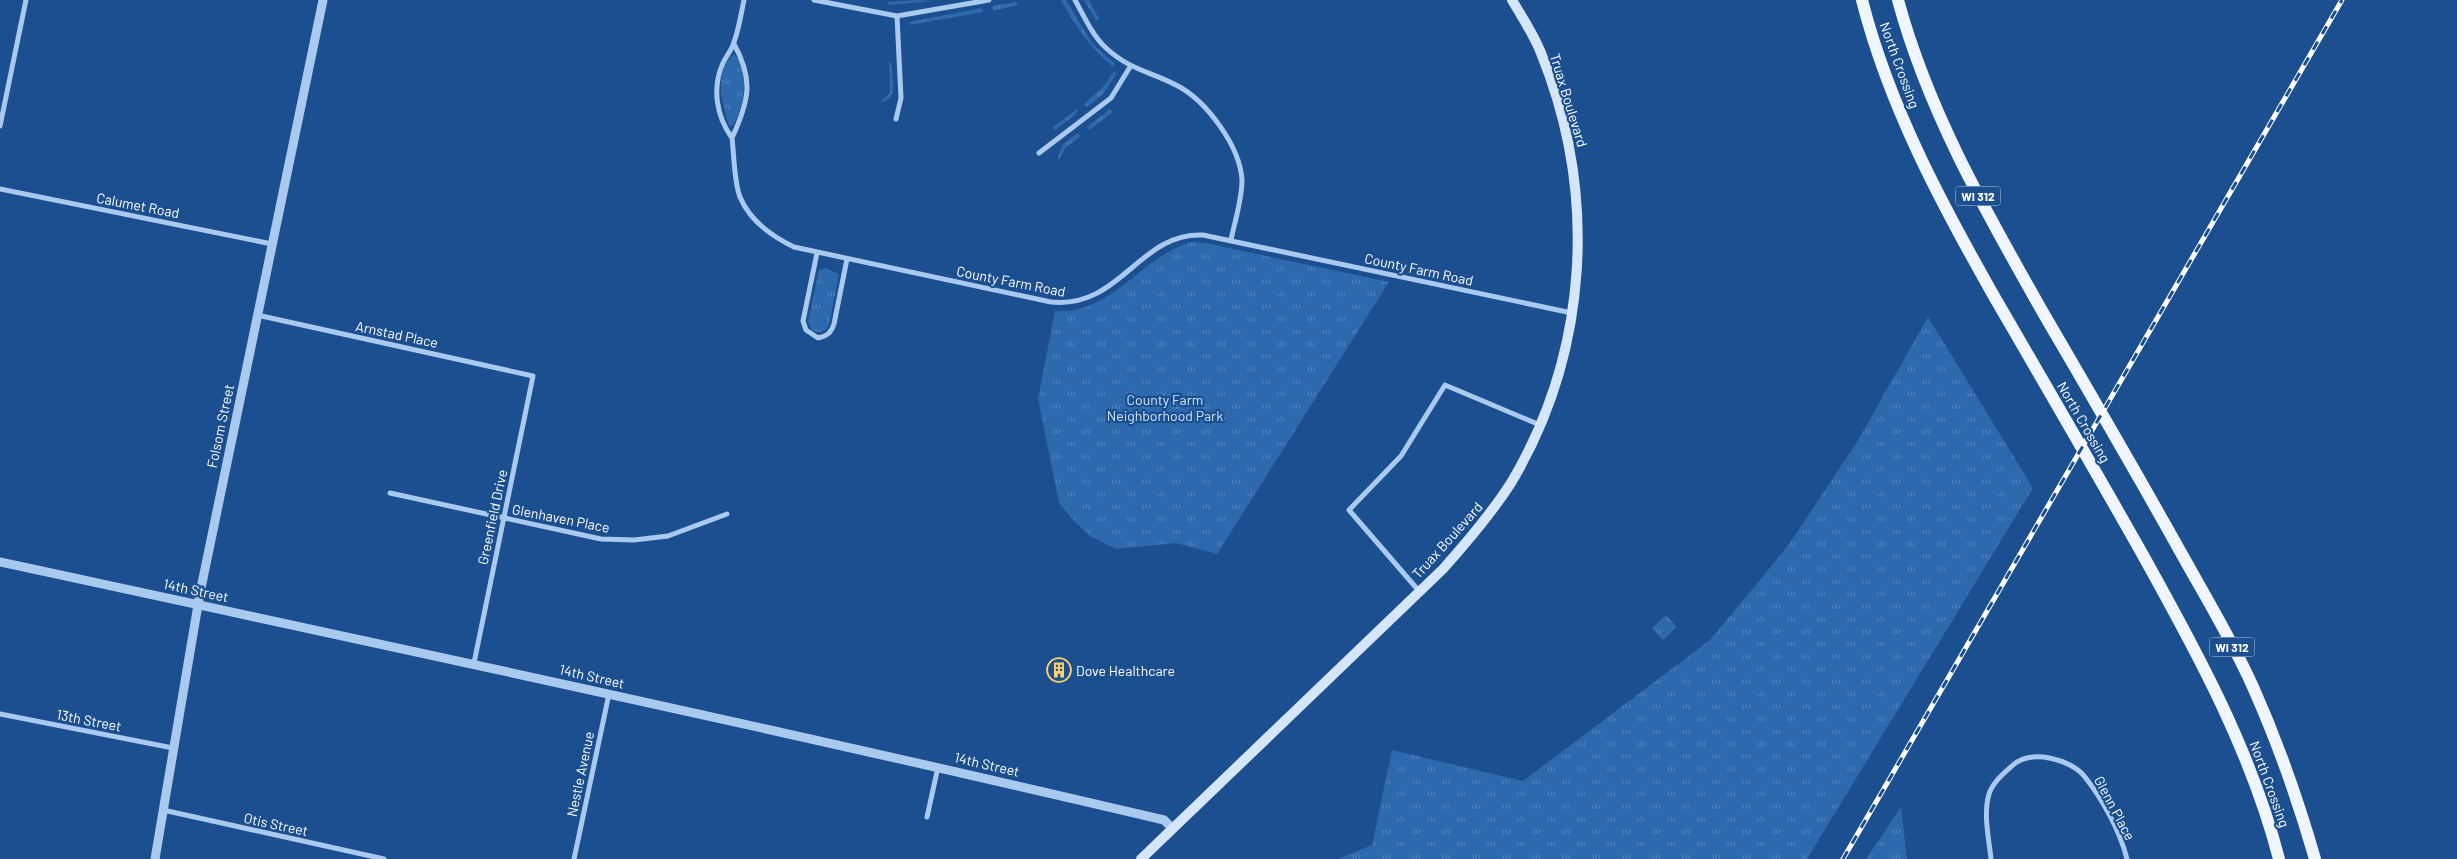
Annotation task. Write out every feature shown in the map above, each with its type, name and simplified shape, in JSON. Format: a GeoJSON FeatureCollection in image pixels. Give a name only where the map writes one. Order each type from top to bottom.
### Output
{"type":"FeatureCollection","features":[{"type":"Feature","properties":{"kind":"main road","name":"Truax Boulevard"},"geometry":{"type":"LineString","coordinates":[[1141,859],[1443,568],[1485,520],[1510,484],[1540,425],[1559,374],[1573,314],[1578,270],[1579,224],[1571,150],[1555,90],[1540,52],[1512,0]]}},
{"type":"Feature","properties":{"kind":"main road","name":"North Crossing"},"geometry":{"type":"LineString","coordinates":[[1862,0],[1887,80],[1941,201],[2185,631],[2216,691],[2250,769],[2279,859]]}},
{"type":"Feature","properties":{"kind":"main road","name":"North Crossing"},"geometry":{"type":"LineString","coordinates":[[1898,0],[1921,71],[1946,133],[1981,203],[2082,381],[2122,447],[2222,627],[2252,686],[2282,755],[2315,859]]}},
{"type":"Feature","properties":{"kind":"street"},"geometry":{"type":"LineString","coordinates":[[0,126],[26,0]]}},
{"type":"Feature","properties":{"kind":"street","name":"Folsom Street"},"geometry":{"type":"LineString","coordinates":[[155,859],[198,605],[323,0]]}},
{"type":"Feature","properties":{"kind":"street","name":"County Farm Road"},"geometry":{"type":"LineString","coordinates":[[744,0],[734,44],[722,64],[717,84],[717,101],[724,125],[732,138],[739,196],[756,222],[775,238],[794,247],[1051,302],[1070,303],[1082,301],[1102,292],[1152,252],[1174,238],[1190,234],[1231,240],[1573,314]]}},
{"type":"Feature","properties":{"kind":"street"},"geometry":{"type":"LineString","coordinates":[[814,0],[897,16],[989,0]]}},
{"type":"Feature","properties":{"kind":"street"},"geometry":{"type":"LineString","coordinates":[[1074,0],[1094,35],[1105,48],[1130,67],[1187,91],[1200,102],[1220,127],[1241,168],[1242,193],[1231,240]]}},
{"type":"Feature","properties":{"kind":"street"},"geometry":{"type":"LineString","coordinates":[[896,119],[901,98],[897,16]]}},
{"type":"Feature","properties":{"kind":"street","name":"County Farm Road"},"geometry":{"type":"LineString","coordinates":[[732,138],[747,99],[748,81],[743,60],[734,44]]}},
{"type":"Feature","properties":{"kind":"street"},"geometry":{"type":"LineString","coordinates":[[1039,153],[1110,98],[1130,67]]}},
{"type":"Feature","properties":{"kind":"street","name":"Calumet Road"},"geometry":{"type":"LineString","coordinates":[[0,189],[272,244]]}},
{"type":"Feature","properties":{"kind":"street"},"geometry":{"type":"LineString","coordinates":[[817,253],[804,321],[806,330],[818,338],[826,336],[832,331],[847,259]]}},
{"type":"Feature","properties":{"kind":"street","name":"Arnstad Place"},"geometry":{"type":"LineString","coordinates":[[257,315],[533,376]]}},
{"type":"Feature","properties":{"kind":"street","name":"Greenfield Drive"},"geometry":{"type":"LineString","coordinates":[[474,663],[533,376]]}},
{"type":"Feature","properties":{"kind":"street"},"geometry":{"type":"LineString","coordinates":[[1419,591],[1348,510],[1401,456],[1445,385],[1540,425]]}},
{"type":"Feature","properties":{"kind":"street","name":"Glenhaven Place"},"geometry":{"type":"LineString","coordinates":[[390,493],[601,538],[634,540],[668,536],[727,514]]}},
{"type":"Feature","properties":{"kind":"street","name":"14th Street"},"geometry":{"type":"LineString","coordinates":[[0,562],[474,663],[938,767],[1164,820],[1172,828]]}},
{"type":"Feature","properties":{"kind":"street","name":"Nestle Avenue"},"geometry":{"type":"LineString","coordinates":[[574,859],[608,694]]}},
{"type":"Feature","properties":{"kind":"street","name":"13th Street"},"geometry":{"type":"LineString","coordinates":[[0,714],[173,748]]}},
{"type":"Feature","properties":{"kind":"street","name":"Glenn Place"},"geometry":{"type":"LineString","coordinates":[[1992,859],[1987,816],[1989,793],[1999,776],[2021,758],[2047,756],[2065,764],[2084,776],[2112,821],[2127,859]]}},
{"type":"Feature","properties":{"kind":"street"},"geometry":{"type":"LineString","coordinates":[[927,817],[938,767]]}},
{"type":"Feature","properties":{"kind":"street","name":"Otis Street"},"geometry":{"type":"LineString","coordinates":[[163,810],[384,859]]}},
{"type":"Feature","properties":{"kind":"green space"},"geometry":{"type":"Polygon","coordinates":[[[1061,0],[1066,0],[1092,43],[1115,64],[1113,67],[1084,36],[1061,0]]]}},
{"type":"Feature","properties":{"kind":"green space"},"geometry":{"type":"Polygon","coordinates":[[[1084,0],[1089,0],[1099,19],[1096,20],[1084,0]]]}},
{"type":"Feature","properties":{"kind":"green space"},"geometry":{"type":"Polygon","coordinates":[[[934,1],[889,5],[887,2],[934,1]]]}},
{"type":"Feature","properties":{"kind":"green space"},"geometry":{"type":"Polygon","coordinates":[[[1016,2],[1018,5],[993,11],[993,6],[1016,2]]]}},
{"type":"Feature","properties":{"kind":"green space"},"geometry":{"type":"Polygon","coordinates":[[[981,8],[983,12],[910,25],[910,22],[981,8]]]}},
{"type":"Feature","properties":{"kind":"green space"},"geometry":{"type":"Polygon","coordinates":[[[734,54],[742,70],[744,90],[740,110],[732,126],[729,125],[726,116],[722,98],[721,79],[727,62],[734,54]]]}},
{"type":"Feature","properties":{"kind":"green space"},"geometry":{"type":"Polygon","coordinates":[[[889,62],[891,63],[892,92],[890,97],[880,102],[890,93],[889,62]]]}},
{"type":"Feature","properties":{"kind":"green space"},"geometry":{"type":"Polygon","coordinates":[[[1114,71],[1117,73],[1103,94],[1087,107],[1084,104],[1103,87],[1114,71]]]}},
{"type":"Feature","properties":{"kind":"green space"},"geometry":{"type":"Polygon","coordinates":[[[1078,108],[1076,114],[1055,130],[1053,127],[1078,108]]]}},
{"type":"Feature","properties":{"kind":"green space"},"geometry":{"type":"Polygon","coordinates":[[[1110,109],[1113,112],[1089,130],[1087,127],[1110,109]]]}},
{"type":"Feature","properties":{"kind":"green space"},"geometry":{"type":"Polygon","coordinates":[[[1078,133],[1081,136],[1065,148],[1059,160],[1058,156],[1063,144],[1078,133]]]}},
{"type":"Feature","properties":{"kind":"green space","name":"County Farm Neighborhood Park"},"geometry":{"type":"Polygon","coordinates":[[[1191,242],[1205,243],[1389,282],[1217,554],[1176,543],[1116,549],[1090,536],[1059,503],[1038,399],[1055,311],[1075,310],[1093,304],[1110,295],[1173,249],[1191,242]]]}},
{"type":"Feature","properties":{"kind":"green space"},"geometry":{"type":"Polygon","coordinates":[[[825,268],[839,274],[829,325],[824,331],[817,332],[812,330],[808,321],[819,270],[825,268]]]}},
{"type":"Feature","properties":{"kind":"green space"},"geometry":{"type":"Polygon","coordinates":[[[1928,317],[2033,488],[1807,859],[1338,859],[1372,845],[1392,750],[1523,781],[1710,640],[1787,547],[1857,442],[1928,317]]]}},
{"type":"Feature","properties":{"kind":"green space"},"geometry":{"type":"Polygon","coordinates":[[[1666,615],[1677,627],[1663,640],[1652,628],[1666,615]]]}},
{"type":"Feature","properties":{"kind":"green space"},"geometry":{"type":"Polygon","coordinates":[[[1901,807],[1907,859],[1866,859],[1901,807]]]}},
{"type":"Feature","properties":{"kind":"railway"},"geometry":{"type":"LineString","coordinates":[[1843,859],[2342,0]]}},
{"type":"Feature","properties":{"kind":"place","name":"Dove Healthcare"},"geometry":{"type":"Point","coordinates":[1059,670]}}]}
